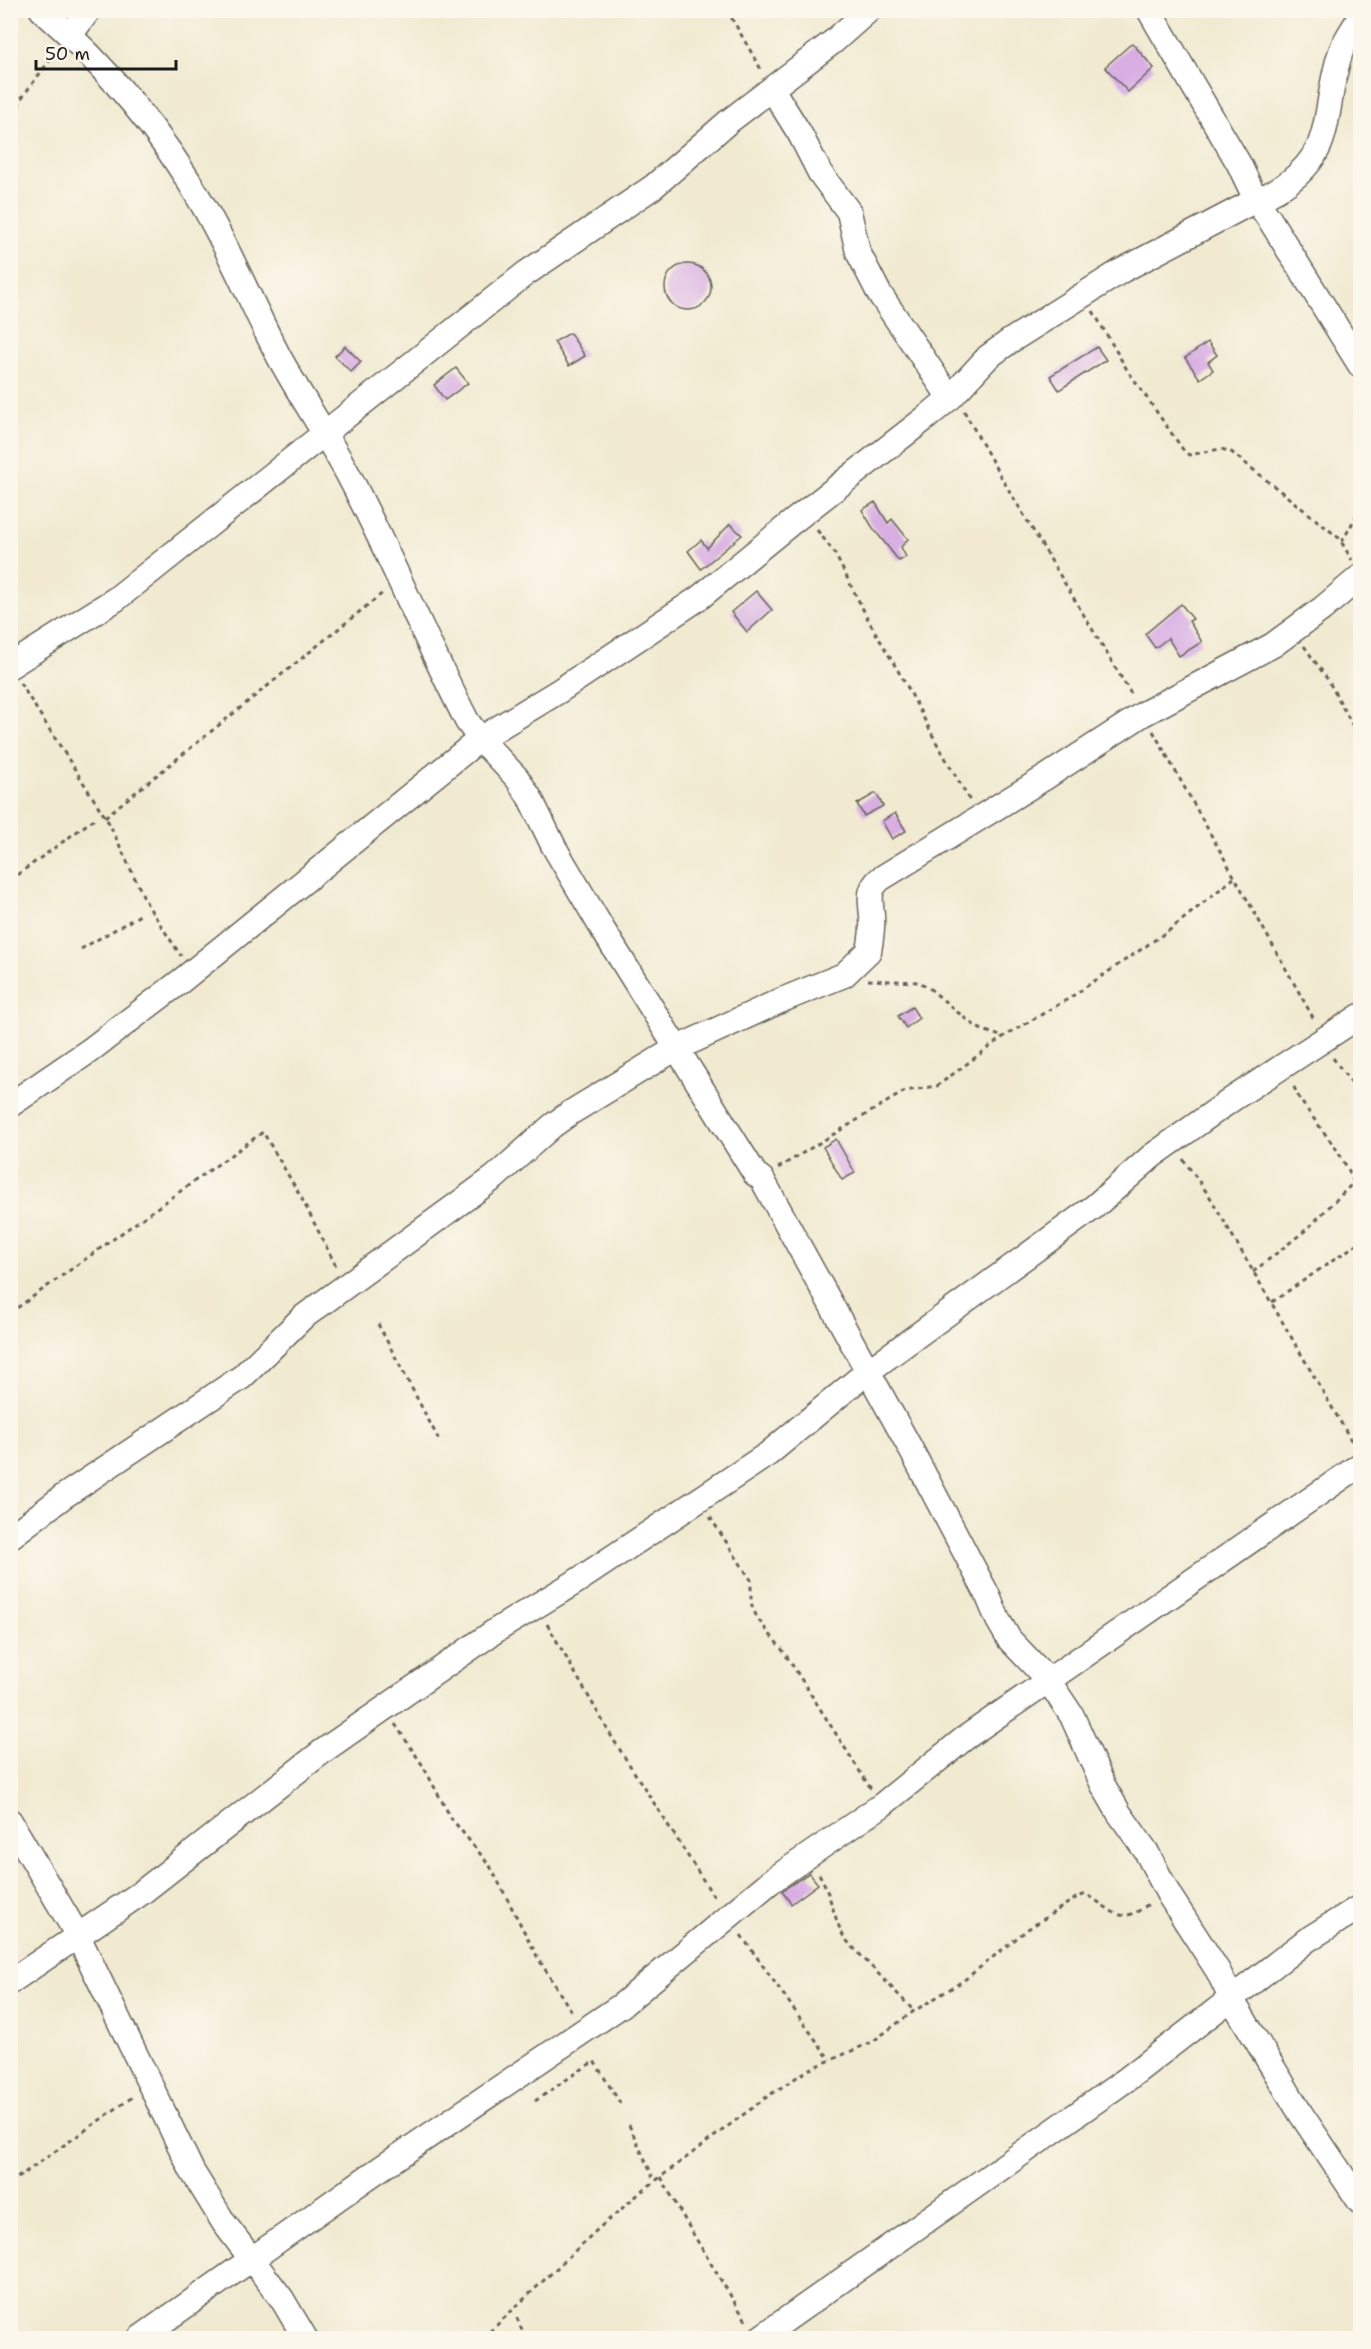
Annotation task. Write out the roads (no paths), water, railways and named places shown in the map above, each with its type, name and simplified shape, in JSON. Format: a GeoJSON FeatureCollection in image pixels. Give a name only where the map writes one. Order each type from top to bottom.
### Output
{"type":"FeatureCollection","features":[{"type":"Feature","properties":{"kind":"street"},"geometry":{"type":"LineString","coordinates":[[42,10],[70,35],[136,106],[177,163],[204,206],[282,363],[324,432],[373,523],[456,700],[480,739],[517,778],[530,798],[554,847],[675,1048],[755,1174],[762,1179],[908,1444],[1009,1639],[1048,1680],[1072,1716],[1104,1785],[1146,1851],[1166,1890],[1218,1971],[1232,2000],[1301,2115],[1360,2202]]}},
{"type":"Feature","properties":{"kind":"street"},"geometry":{"type":"LineString","coordinates":[[70,35],[89,10]]}},
{"type":"Feature","properties":{"kind":"street"},"geometry":{"type":"LineString","coordinates":[[13,672],[116,599],[525,274],[653,187],[728,122],[834,41],[869,10]]}},
{"type":"Feature","properties":{"kind":"street"},"geometry":{"type":"LineString","coordinates":[[1149,10],[1239,164],[1256,200],[1360,365]]}},
{"type":"Feature","properties":{"kind":"street"},"geometry":{"type":"LineString","coordinates":[[10,1105],[88,1051],[192,972],[480,739],[550,697],[699,598],[952,395],[988,357],[1121,270],[1285,187],[1306,165],[1323,137],[1337,65],[1342,49],[1360,17]]}},
{"type":"Feature","properties":{"kind":"street"},"geometry":{"type":"LineString","coordinates":[[772,88],[820,173],[849,212],[858,252],[879,293],[952,395]]}},
{"type":"Feature","properties":{"kind":"street"},"geometry":{"type":"LineString","coordinates":[[10,1537],[64,1496],[242,1377],[302,1318],[495,1177],[552,1126],[591,1099],[675,1048],[844,975],[869,951],[872,916],[869,899],[876,882],[1143,714],[1273,645],[1358,579]]}},
{"type":"Feature","properties":{"kind":"street"},"geometry":{"type":"LineString","coordinates":[[10,1982],[141,1893],[275,1786],[384,1708],[495,1631],[574,1583],[768,1454],[867,1372],[1094,1207],[1171,1142],[1360,1016]]}},
{"type":"Feature","properties":{"kind":"street"},"geometry":{"type":"LineString","coordinates":[[140,2338],[368,2177],[622,2005],[770,1881],[882,1805],[965,1738],[1360,1464]]}},
{"type":"Feature","properties":{"kind":"street"},"geometry":{"type":"LineString","coordinates":[[10,1821],[78,1936],[192,2171],[224,2223],[282,2299],[305,2338]]}},
{"type":"Feature","properties":{"kind":"street"},"geometry":{"type":"LineString","coordinates":[[756,2334],[1010,2163],[1232,2000],[1270,1967],[1307,1940],[1360,1907]]}}]}
